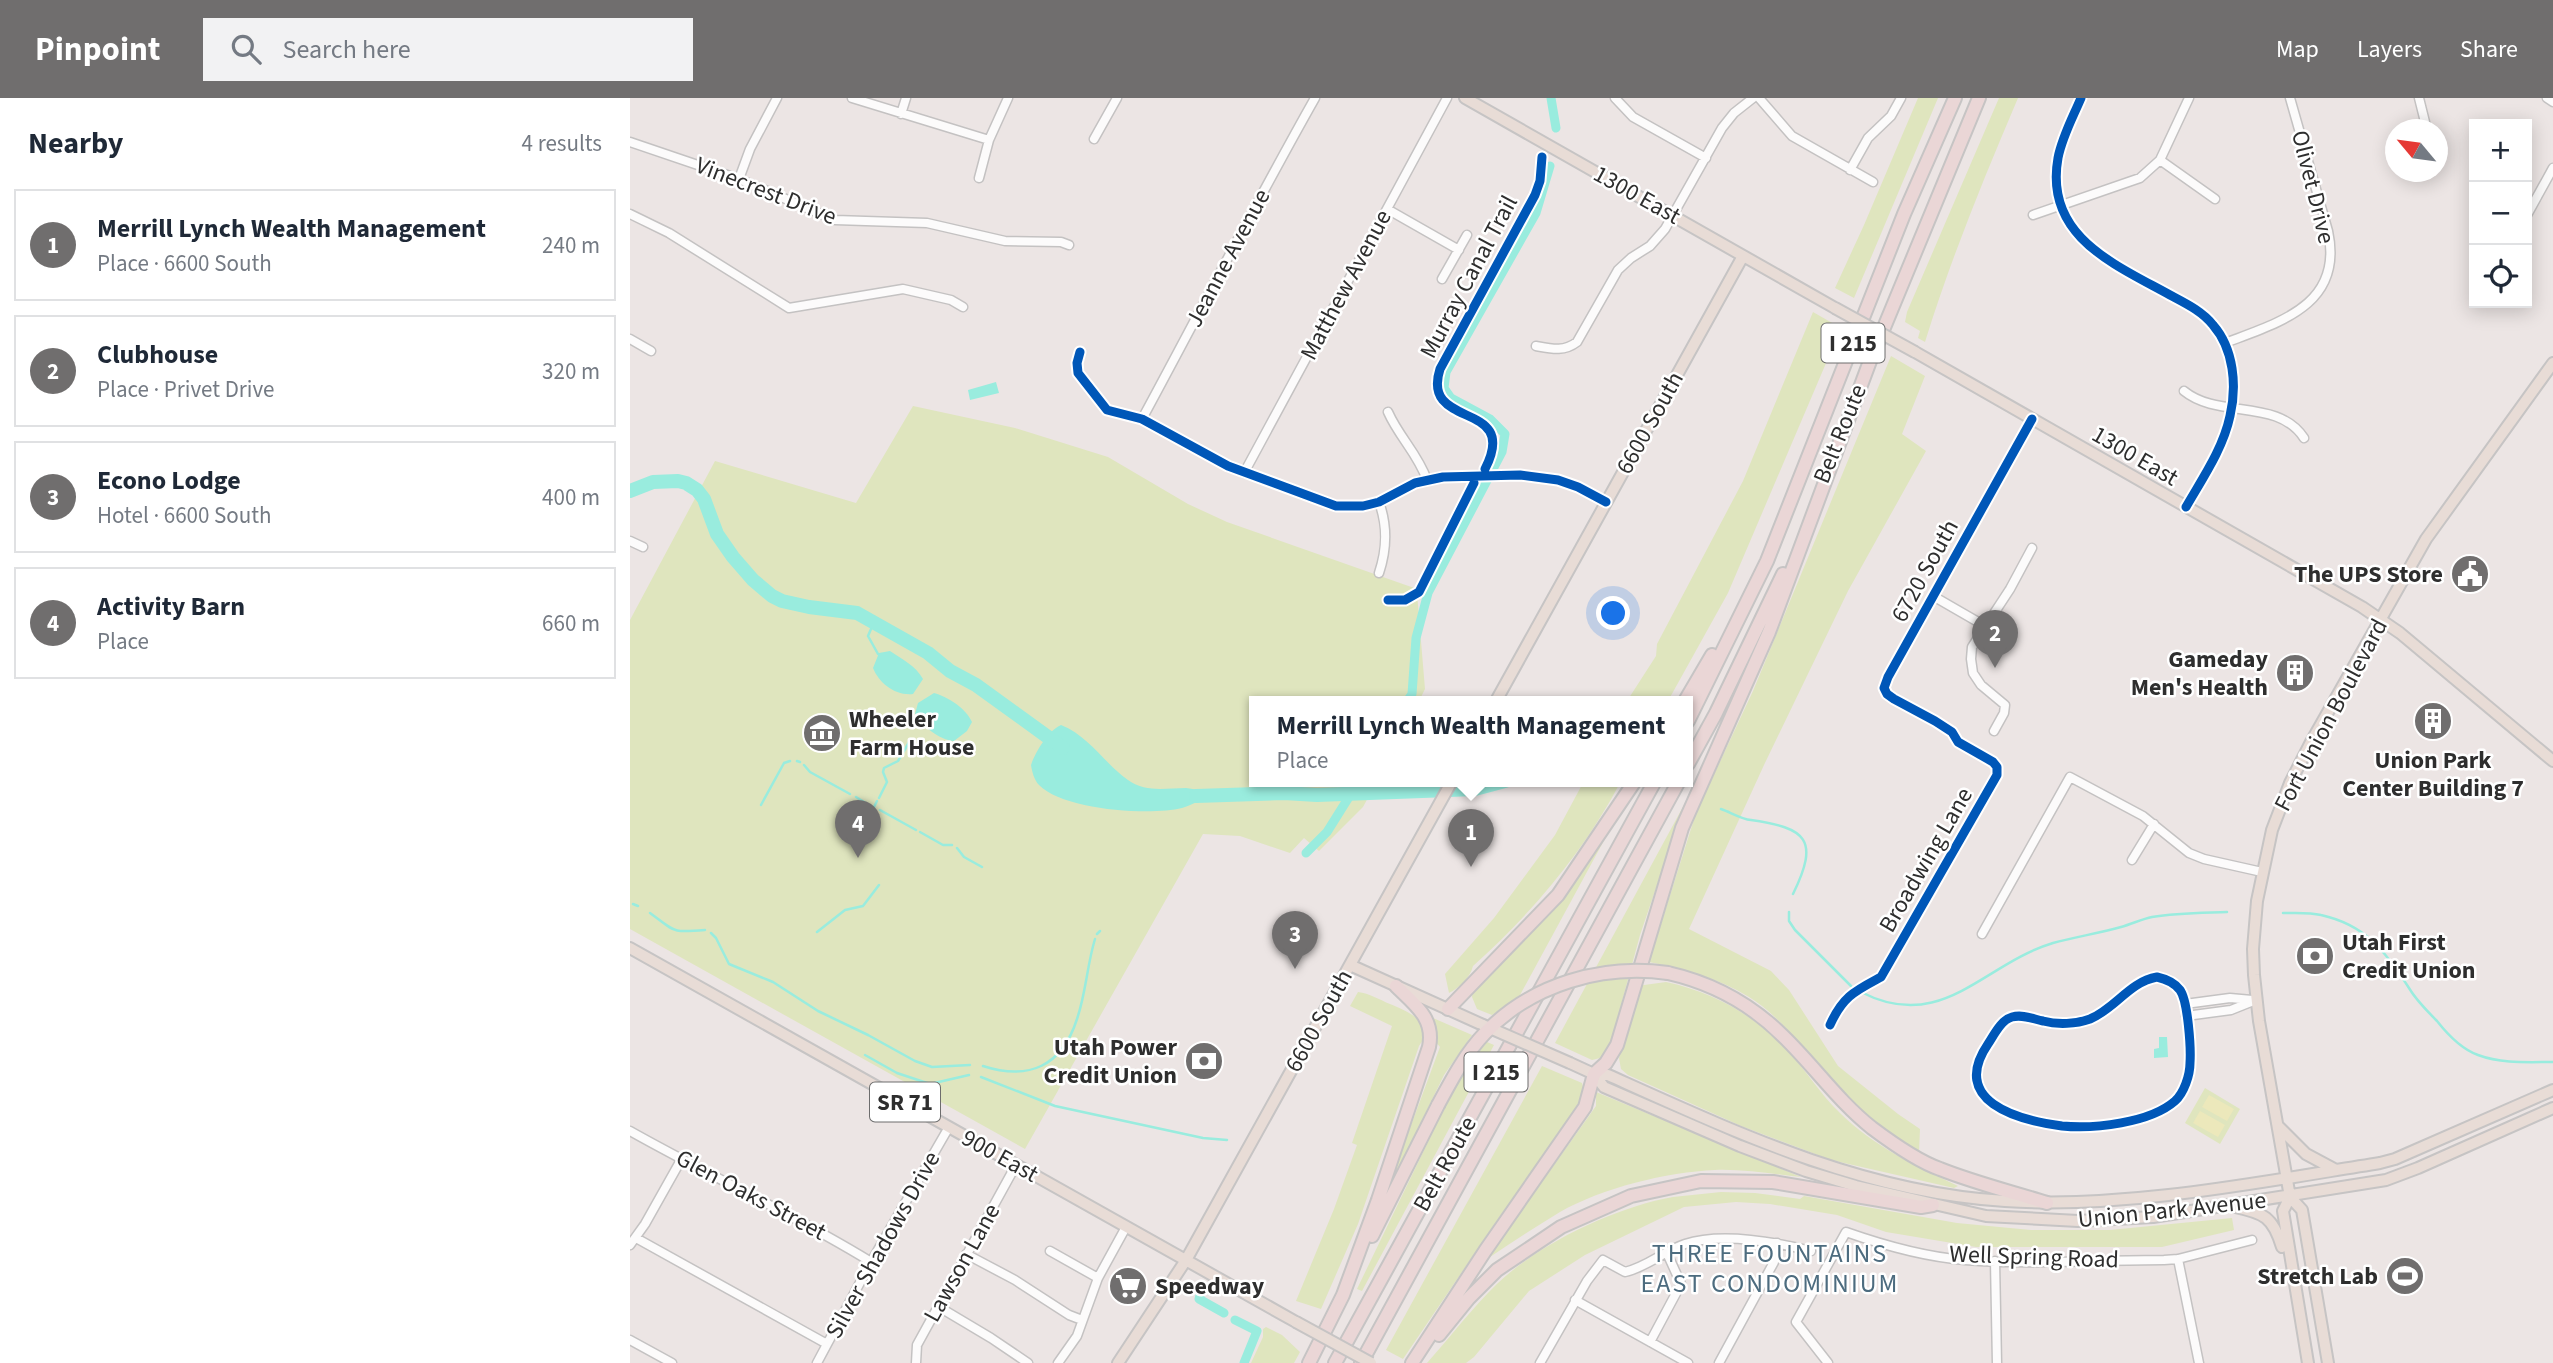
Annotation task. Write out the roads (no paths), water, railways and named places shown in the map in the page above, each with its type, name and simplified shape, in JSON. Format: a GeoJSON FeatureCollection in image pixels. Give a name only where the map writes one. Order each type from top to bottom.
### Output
{"type":"FeatureCollection","features":[{"type":"Feature","properties":{"kind":"highway","name":"Belt Route"},"geometry":{"type":"LineString","coordinates":[[1693,711],[1767,561],[1904,214],[1955,98]]}},
{"type":"Feature","properties":{"kind":"highway","name":"Belt Route"},"geometry":{"type":"LineString","coordinates":[[1693,755],[1788,564],[1979,98]]}},
{"type":"Feature","properties":{"kind":"highway"},"geometry":{"type":"LineString","coordinates":[[1415,1363],[1485,1251],[1585,1107],[1594,1074],[1606,1063],[1617,1045],[1682,828],[1769,632],[1873,353]]}},
{"type":"Feature","properties":{"kind":"highway"},"geometry":{"type":"LineString","coordinates":[[1688,696],[1753,589]]}},
{"type":"Feature","properties":{"kind":"highway"},"geometry":{"type":"LineString","coordinates":[[1448,1009],[1558,895],[1631,787]]}},
{"type":"Feature","properties":{"kind":"highway","name":"Belt Route"},"geometry":{"type":"LineString","coordinates":[[1335,1363],[1652,787]]}},
{"type":"Feature","properties":{"kind":"highway","name":"Belt Route"},"geometry":{"type":"LineString","coordinates":[[1361,1363],[1676,787]]}},
{"type":"Feature","properties":{"kind":"highway"},"geometry":{"type":"LineString","coordinates":[[1309,1363],[1438,1105],[1469,1052],[1485,1032],[1507,1013],[1561,984],[1606,971],[1644,970],[1668,973],[1698,981],[1748,1006],[1784,1036],[1839,1098],[1874,1129],[1938,1169],[2047,1203]]}},
{"type":"Feature","properties":{"kind":"highway"},"geometry":{"type":"LineString","coordinates":[[1343,1295],[1378,1200],[1431,1037],[1431,1029],[1420,1010],[1396,986]]}},
{"type":"Feature","properties":{"kind":"highway"},"geometry":{"type":"LineString","coordinates":[[1415,1363],[1469,1298],[1497,1270],[1561,1227],[1631,1196],[1701,1181],[1773,1182],[1921,1207],[1933,1205]]}},
{"type":"Feature","properties":{"kind":"main road","name":"1300 East"},"geometry":{"type":"LineString","coordinates":[[1465,98],[1915,352],[2381,620],[2440,665],[2553,761]]}},
{"type":"Feature","properties":{"kind":"main road","name":"6600 South"},"geometry":{"type":"LineString","coordinates":[[1499,696],[1743,256]]}},
{"type":"Feature","properties":{"kind":"main road","name":"Fort Union Boulevard"},"geometry":{"type":"LineString","coordinates":[[2328,1363],[2302,1210],[2290,1197],[2256,1000],[2253,949],[2262,872],[2273,830],[2290,783],[2311,742],[2438,520],[2553,363]]}},
{"type":"Feature","properties":{"kind":"main road","name":"6600 South"},"geometry":{"type":"LineString","coordinates":[[1118,1363],[1186,1261],[1449,787]]}},
{"type":"Feature","properties":{"kind":"main road","name":"900 East"},"geometry":{"type":"LineString","coordinates":[[630,948],[1371,1363]]}},
{"type":"Feature","properties":{"kind":"main road","name":"Union Park Avenue"},"geometry":{"type":"LineString","coordinates":[[1350,965],[1594,1074],[1608,1075],[1783,1151],[1855,1174],[1957,1196],[2047,1203],[2188,1192],[2336,1170],[2395,1159],[2553,1090]]}},
{"type":"Feature","properties":{"kind":"main road","name":"Union Park Avenue"},"geometry":{"type":"LineString","coordinates":[[1594,1074],[1604,1087],[1762,1155],[1829,1178],[1986,1216],[2070,1221],[2153,1217],[2386,1180],[2553,1108]]}},
{"type":"Feature","properties":{"kind":"main road"},"geometry":{"type":"LineString","coordinates":[[2278,1125],[2306,1154],[2336,1170]]}},
{"type":"Feature","properties":{"kind":"main road","name":"Fort Union Boulevard"},"geometry":{"type":"LineString","coordinates":[[2290,1197],[2283,1211],[2308,1363]]}},
{"type":"Feature","properties":{"kind":"main road"},"geometry":{"type":"LineString","coordinates":[[2229,1205],[2267,1217],[2276,1228],[2291,1266]]}},
{"type":"Feature","properties":{"kind":"street"},"geometry":{"type":"LineString","coordinates":[[739,179],[750,149],[777,98]]}},
{"type":"Feature","properties":{"kind":"street"},"geometry":{"type":"LineString","coordinates":[[852,98],[989,140]]}},
{"type":"Feature","properties":{"kind":"street"},"geometry":{"type":"LineString","coordinates":[[901,114],[906,98]]}},
{"type":"Feature","properties":{"kind":"street"},"geometry":{"type":"LineString","coordinates":[[979,178],[989,140],[1008,98]]}},
{"type":"Feature","properties":{"kind":"street"},"geometry":{"type":"LineString","coordinates":[[1094,139],[1117,98]]}},
{"type":"Feature","properties":{"kind":"street","name":"Jeanne Avenue"},"geometry":{"type":"LineString","coordinates":[[1142,419],[1213,282],[1315,98]]}},
{"type":"Feature","properties":{"kind":"street","name":"Matthew Avenue"},"geometry":{"type":"LineString","coordinates":[[1244,473],[1447,98]]}},
{"type":"Feature","properties":{"kind":"street"},"geometry":{"type":"LineString","coordinates":[[1615,98],[1633,117],[1706,158]]}},
{"type":"Feature","properties":{"kind":"street"},"geometry":{"type":"LineString","coordinates":[[1536,346],[1560,350],[1577,342],[1615,274],[1626,261],[1657,239],[1726,123],[1753,98]]}},
{"type":"Feature","properties":{"kind":"street"},"geometry":{"type":"LineString","coordinates":[[1759,98],[1792,135],[1873,182]]}},
{"type":"Feature","properties":{"kind":"street"},"geometry":{"type":"LineString","coordinates":[[1850,170],[1867,140],[1891,116],[1901,98]]}},
{"type":"Feature","properties":{"kind":"street"},"geometry":{"type":"LineString","coordinates":[[2081,98],[2058,158],[2057,188],[2062,206],[2080,239],[2092,251],[2202,313],[2225,343],[2233,376],[2232,407],[2223,439],[2186,508]]}},
{"type":"Feature","properties":{"kind":"street"},"geometry":{"type":"LineString","coordinates":[[2033,215],[2140,178],[2160,160],[2189,98]]}},
{"type":"Feature","properties":{"kind":"street","name":"Olivet Drive"},"geometry":{"type":"LineString","coordinates":[[2225,343],[2300,311],[2314,299],[2324,283],[2330,263],[2328,231],[2290,98]]}},
{"type":"Feature","properties":{"kind":"street"},"geometry":{"type":"LineString","coordinates":[[2419,98],[2424,119]]}},
{"type":"Feature","properties":{"kind":"street"},"geometry":{"type":"LineString","coordinates":[[2547,98],[2553,102]]}},
{"type":"Feature","properties":{"kind":"street","name":"Vinecrest Drive"},"geometry":{"type":"LineString","coordinates":[[630,142],[739,179],[835,220],[919,222],[1005,241],[1061,242],[1069,245]]}},
{"type":"Feature","properties":{"kind":"street"},"geometry":{"type":"LineString","coordinates":[[2160,160],[2215,199]]}},
{"type":"Feature","properties":{"kind":"street"},"geometry":{"type":"LineString","coordinates":[[2532,206],[2553,168]]}},
{"type":"Feature","properties":{"kind":"street"},"geometry":{"type":"LineString","coordinates":[[1387,209],[1459,250]]}},
{"type":"Feature","properties":{"kind":"street"},"geometry":{"type":"LineString","coordinates":[[630,214],[669,233],[789,308],[903,289],[951,300],[963,307]]}},
{"type":"Feature","properties":{"kind":"street"},"geometry":{"type":"LineString","coordinates":[[1443,278],[1467,234]]}},
{"type":"Feature","properties":{"kind":"street"},"geometry":{"type":"LineString","coordinates":[[630,339],[651,351]]}},
{"type":"Feature","properties":{"kind":"street"},"geometry":{"type":"LineString","coordinates":[[1080,352],[1078,373],[1104,407],[1142,419],[1213,459],[1244,473],[1336,506],[1363,506],[1379,502],[1415,483],[1427,480],[1484,475],[1535,475],[1558,480],[1606,502]]}},
{"type":"Feature","properties":{"kind":"street"},"geometry":{"type":"LineString","coordinates":[[2184,391],[2202,402],[2265,414],[2290,422],[2304,438]]}},
{"type":"Feature","properties":{"kind":"street"},"geometry":{"type":"LineString","coordinates":[[1388,412],[1400,436],[1421,462],[1427,480]]}},
{"type":"Feature","properties":{"kind":"street","name":"6720 South"},"geometry":{"type":"LineString","coordinates":[[1935,721],[1894,699],[1884,688],[2032,419]]}},
{"type":"Feature","properties":{"kind":"street"},"geometry":{"type":"LineString","coordinates":[[1379,502],[1387,530],[1379,573]]}},
{"type":"Feature","properties":{"kind":"street"},"geometry":{"type":"LineString","coordinates":[[630,541],[643,547]]}},
{"type":"Feature","properties":{"kind":"street"},"geometry":{"type":"LineString","coordinates":[[1994,731],[2004,713],[2005,705],[1981,685],[1973,674],[1972,647],[2010,589],[2032,548]]}},
{"type":"Feature","properties":{"kind":"street"},"geometry":{"type":"LineString","coordinates":[[1933,596],[1985,626]]}},
{"type":"Feature","properties":{"kind":"street","name":"Broadwing Lane"},"geometry":{"type":"LineString","coordinates":[[1830,1025],[1838,1006],[1848,995],[1881,977],[1997,775],[1997,767],[1993,762],[1958,742],[1952,732],[1935,721]]}},
{"type":"Feature","properties":{"kind":"street"},"geometry":{"type":"LineString","coordinates":[[1982,934],[2070,777],[2143,816],[2189,853],[2262,872]]}},
{"type":"Feature","properties":{"kind":"street"},"geometry":{"type":"LineString","coordinates":[[2132,860],[2154,824]]}},
{"type":"Feature","properties":{"kind":"street"},"geometry":{"type":"LineString","coordinates":[[2157,977],[2178,987],[2185,1004],[2190,1063],[2185,1086],[2174,1102],[2141,1118],[2089,1126],[2042,1122],[1993,1104],[1983,1097],[1975,1082],[1975,1065],[1980,1056],[2001,1025],[2012,1017],[2028,1017],[2055,1024],[2088,1020],[2100,1014],[2139,981],[2157,977]]}},
{"type":"Feature","properties":{"kind":"street"},"geometry":{"type":"LineString","coordinates":[[2185,1004],[2230,998],[2256,1000]]}},
{"type":"Feature","properties":{"kind":"street"},"geometry":{"type":"LineString","coordinates":[[2186,1016],[2231,1010],[2256,1000]]}},
{"type":"Feature","properties":{"kind":"street","name":"Silver Shadows Drive"},"geometry":{"type":"LineString","coordinates":[[817,1363],[871,1262],[949,1127]]}},
{"type":"Feature","properties":{"kind":"street","name":"Glen Oaks Street"},"geometry":{"type":"LineString","coordinates":[[630,1131],[813,1227],[871,1262]]}},
{"type":"Feature","properties":{"kind":"street"},"geometry":{"type":"LineString","coordinates":[[681,1160],[633,1241],[827,1344]]}},
{"type":"Feature","properties":{"kind":"street","name":"Lawson Lane"},"geometry":{"type":"LineString","coordinates":[[916,1363],[917,1345],[1016,1165]]}},
{"type":"Feature","properties":{"kind":"street"},"geometry":{"type":"LineString","coordinates":[[1058,1363],[1077,1336],[1098,1278],[1126,1227]]}},
{"type":"Feature","properties":{"kind":"street","name":"Well Spring Road"},"geometry":{"type":"LineString","coordinates":[[1828,1363],[1796,1322],[1846,1232],[1875,1242],[1947,1257],[1996,1261],[2178,1259],[2252,1240]]}},
{"type":"Feature","properties":{"kind":"street"},"geometry":{"type":"LineString","coordinates":[[1540,1363],[1575,1300],[1603,1260],[1625,1272],[1696,1241],[1727,1239],[1777,1243],[1811,1251]]}},
{"type":"Feature","properties":{"kind":"street"},"geometry":{"type":"LineString","coordinates":[[1719,1363],[1774,1262],[1777,1243]]}},
{"type":"Feature","properties":{"kind":"street"},"geometry":{"type":"LineString","coordinates":[[1049,1251],[1098,1278]]}},
{"type":"Feature","properties":{"kind":"street"},"geometry":{"type":"LineString","coordinates":[[1650,1342],[1681,1284],[1667,1253]]}},
{"type":"Feature","properties":{"kind":"street"},"geometry":{"type":"LineString","coordinates":[[966,1254],[1082,1320]]}},
{"type":"Feature","properties":{"kind":"street"},"geometry":{"type":"LineString","coordinates":[[2178,1259],[2199,1363]]}},
{"type":"Feature","properties":{"kind":"street"},"geometry":{"type":"LineString","coordinates":[[1996,1261],[1997,1363]]}},
{"type":"Feature","properties":{"kind":"street"},"geometry":{"type":"LineString","coordinates":[[1575,1300],[1688,1363]]}},
{"type":"Feature","properties":{"kind":"street"},"geometry":{"type":"LineString","coordinates":[[939,1307],[1028,1363]]}},
{"type":"Feature","properties":{"kind":"street"},"geometry":{"type":"LineString","coordinates":[[630,1340],[672,1363]]}},
{"type":"Feature","properties":{"kind":"waterway"},"geometry":{"type":"LineString","coordinates":[[1551,98],[1556,128]]}},
{"type":"Feature","properties":{"kind":"waterway"},"geometry":{"type":"LineString","coordinates":[[1411,696],[1416,638],[1428,593],[1502,452],[1505,434],[1490,419],[1451,398],[1444,388],[1446,372],[1536,213],[1550,166]]}},
{"type":"Feature","properties":{"kind":"waterway"},"geometry":{"type":"LineString","coordinates":[[630,491],[653,482],[686,483],[704,499],[717,534],[733,557],[753,580],[772,596],[809,607],[857,613],[928,653],[1063,748]]}},
{"type":"Feature","properties":{"kind":"waterway"},"geometry":{"type":"LineString","coordinates":[[874,622],[868,636],[878,654]]}},
{"type":"Feature","properties":{"kind":"waterway"},"geometry":{"type":"LineString","coordinates":[[879,798],[887,782],[884,768],[898,761],[911,739]]}},
{"type":"Feature","properties":{"kind":"waterway"},"geometry":{"type":"LineString","coordinates":[[761,805],[784,763],[790,761]]}},
{"type":"Feature","properties":{"kind":"waterway"},"geometry":{"type":"LineString","coordinates":[[804,765],[810,772],[850,794]]}},
{"type":"Feature","properties":{"kind":"waterway"},"geometry":{"type":"LineString","coordinates":[[1306,853],[1327,832],[1355,787]]}},
{"type":"Feature","properties":{"kind":"waterway"},"geometry":{"type":"LineString","coordinates":[[1196,796],[1284,793],[1317,795],[1482,787]]}},
{"type":"Feature","properties":{"kind":"waterway"},"geometry":{"type":"LineString","coordinates":[[856,797],[874,808]]}},
{"type":"Feature","properties":{"kind":"waterway"},"geometry":{"type":"LineString","coordinates":[[874,807],[877,801]]}},
{"type":"Feature","properties":{"kind":"waterway"},"geometry":{"type":"LineString","coordinates":[[1721,809],[1743,818],[1785,827],[1803,839],[1806,860],[1793,894]]}},
{"type":"Feature","properties":{"kind":"waterway"},"geometry":{"type":"LineString","coordinates":[[880,810],[916,830]]}},
{"type":"Feature","properties":{"kind":"waterway"},"geometry":{"type":"LineString","coordinates":[[920,832],[943,845],[952,845]]}},
{"type":"Feature","properties":{"kind":"waterway"},"geometry":{"type":"LineString","coordinates":[[957,848],[964,857],[982,867]]}},
{"type":"Feature","properties":{"kind":"waterway"},"geometry":{"type":"LineString","coordinates":[[817,932],[845,910],[863,906],[879,885]]}},
{"type":"Feature","properties":{"kind":"waterway"},"geometry":{"type":"LineString","coordinates":[[633,904],[638,906]]}},
{"type":"Feature","properties":{"kind":"waterway"},"geometry":{"type":"LineString","coordinates":[[1789,912],[1789,921],[1795,930],[1851,986]]}},
{"type":"Feature","properties":{"kind":"waterway"},"geometry":{"type":"LineString","coordinates":[[1861,992],[1890,1003],[1915,1005],[1939,1000],[1961,991],[2028,953],[2053,943],[2152,917],[2227,912]]}},
{"type":"Feature","properties":{"kind":"waterway"},"geometry":{"type":"LineString","coordinates":[[650,913],[674,930],[705,930]]}},
{"type":"Feature","properties":{"kind":"waterway"},"geometry":{"type":"LineString","coordinates":[[2283,913],[2307,913],[2337,919],[2373,941],[2415,997],[2460,1045],[2472,1052],[2506,1061],[2553,1062]]}},
{"type":"Feature","properties":{"kind":"waterway"},"geometry":{"type":"LineString","coordinates":[[1097,934],[1100,931]]}},
{"type":"Feature","properties":{"kind":"waterway"},"geometry":{"type":"LineString","coordinates":[[711,933],[729,964],[773,982],[818,1011],[915,1061],[932,1067],[970,1065]]}},
{"type":"Feature","properties":{"kind":"waterway"},"geometry":{"type":"LineString","coordinates":[[983,1066],[1015,1072],[1029,1070],[1042,1066],[1062,1048],[1077,1019],[1095,939]]}},
{"type":"Feature","properties":{"kind":"waterway"},"geometry":{"type":"LineString","coordinates":[[865,1055],[897,1073],[930,1084],[969,1075]]}},
{"type":"Feature","properties":{"kind":"waterway"},"geometry":{"type":"LineString","coordinates":[[981,1077],[1055,1106],[1203,1138],[1227,1140]]}},
{"type":"Feature","properties":{"kind":"waterway"},"geometry":{"type":"LineString","coordinates":[[1200,1295],[1199,1299],[1224,1313]]}},
{"type":"Feature","properties":{"kind":"waterway"},"geometry":{"type":"LineString","coordinates":[[1235,1320],[1257,1331],[1244,1363]]}},
{"type":"Feature","properties":{"kind":"place","name":"The UPS Store"},"geometry":{"type":"Point","coordinates":[2470,574]}},
{"type":"Feature","properties":{"kind":"place","name":"Clubhouse"},"geometry":{"type":"Point","coordinates":[1995,668]}},
{"type":"Feature","properties":{"kind":"place","name":"Gameday Men's Health"},"geometry":{"type":"Point","coordinates":[2295,673]}},
{"type":"Feature","properties":{"kind":"place","name":"Union Park Center Building 7"},"geometry":{"type":"Point","coordinates":[2433,721]}},
{"type":"Feature","properties":{"kind":"place","name":"Wheeler Farm House"},"geometry":{"type":"Point","coordinates":[822,733]}},
{"type":"Feature","properties":{"kind":"place","name":"Activity Barn"},"geometry":{"type":"Point","coordinates":[858,858]}},
{"type":"Feature","properties":{"kind":"place","name":"Merrill Lynch Wealth Management"},"geometry":{"type":"Point","coordinates":[1471,867]}},
{"type":"Feature","properties":{"kind":"place","name":"Utah First Credit Union"},"geometry":{"type":"Point","coordinates":[2315,956]}},
{"type":"Feature","properties":{"kind":"place","name":"Econo Lodge"},"geometry":{"type":"Point","coordinates":[1295,969]}},
{"type":"Feature","properties":{"kind":"place","name":"Utah Power Credit Union"},"geometry":{"type":"Point","coordinates":[1204,1061]}},
{"type":"Feature","properties":{"kind":"place","name":"Stretch Lab"},"geometry":{"type":"Point","coordinates":[2405,1276]}},
{"type":"Feature","properties":{"kind":"place","name":"Speedway"},"geometry":{"type":"Point","coordinates":[1128,1286]}},
{"type":"Feature","properties":{"kind":"district","name":"THREE FOUNTAINS EAST CONDOMINIUM"},"geometry":{"type":"Point","coordinates":[1770,1268]}}]}
